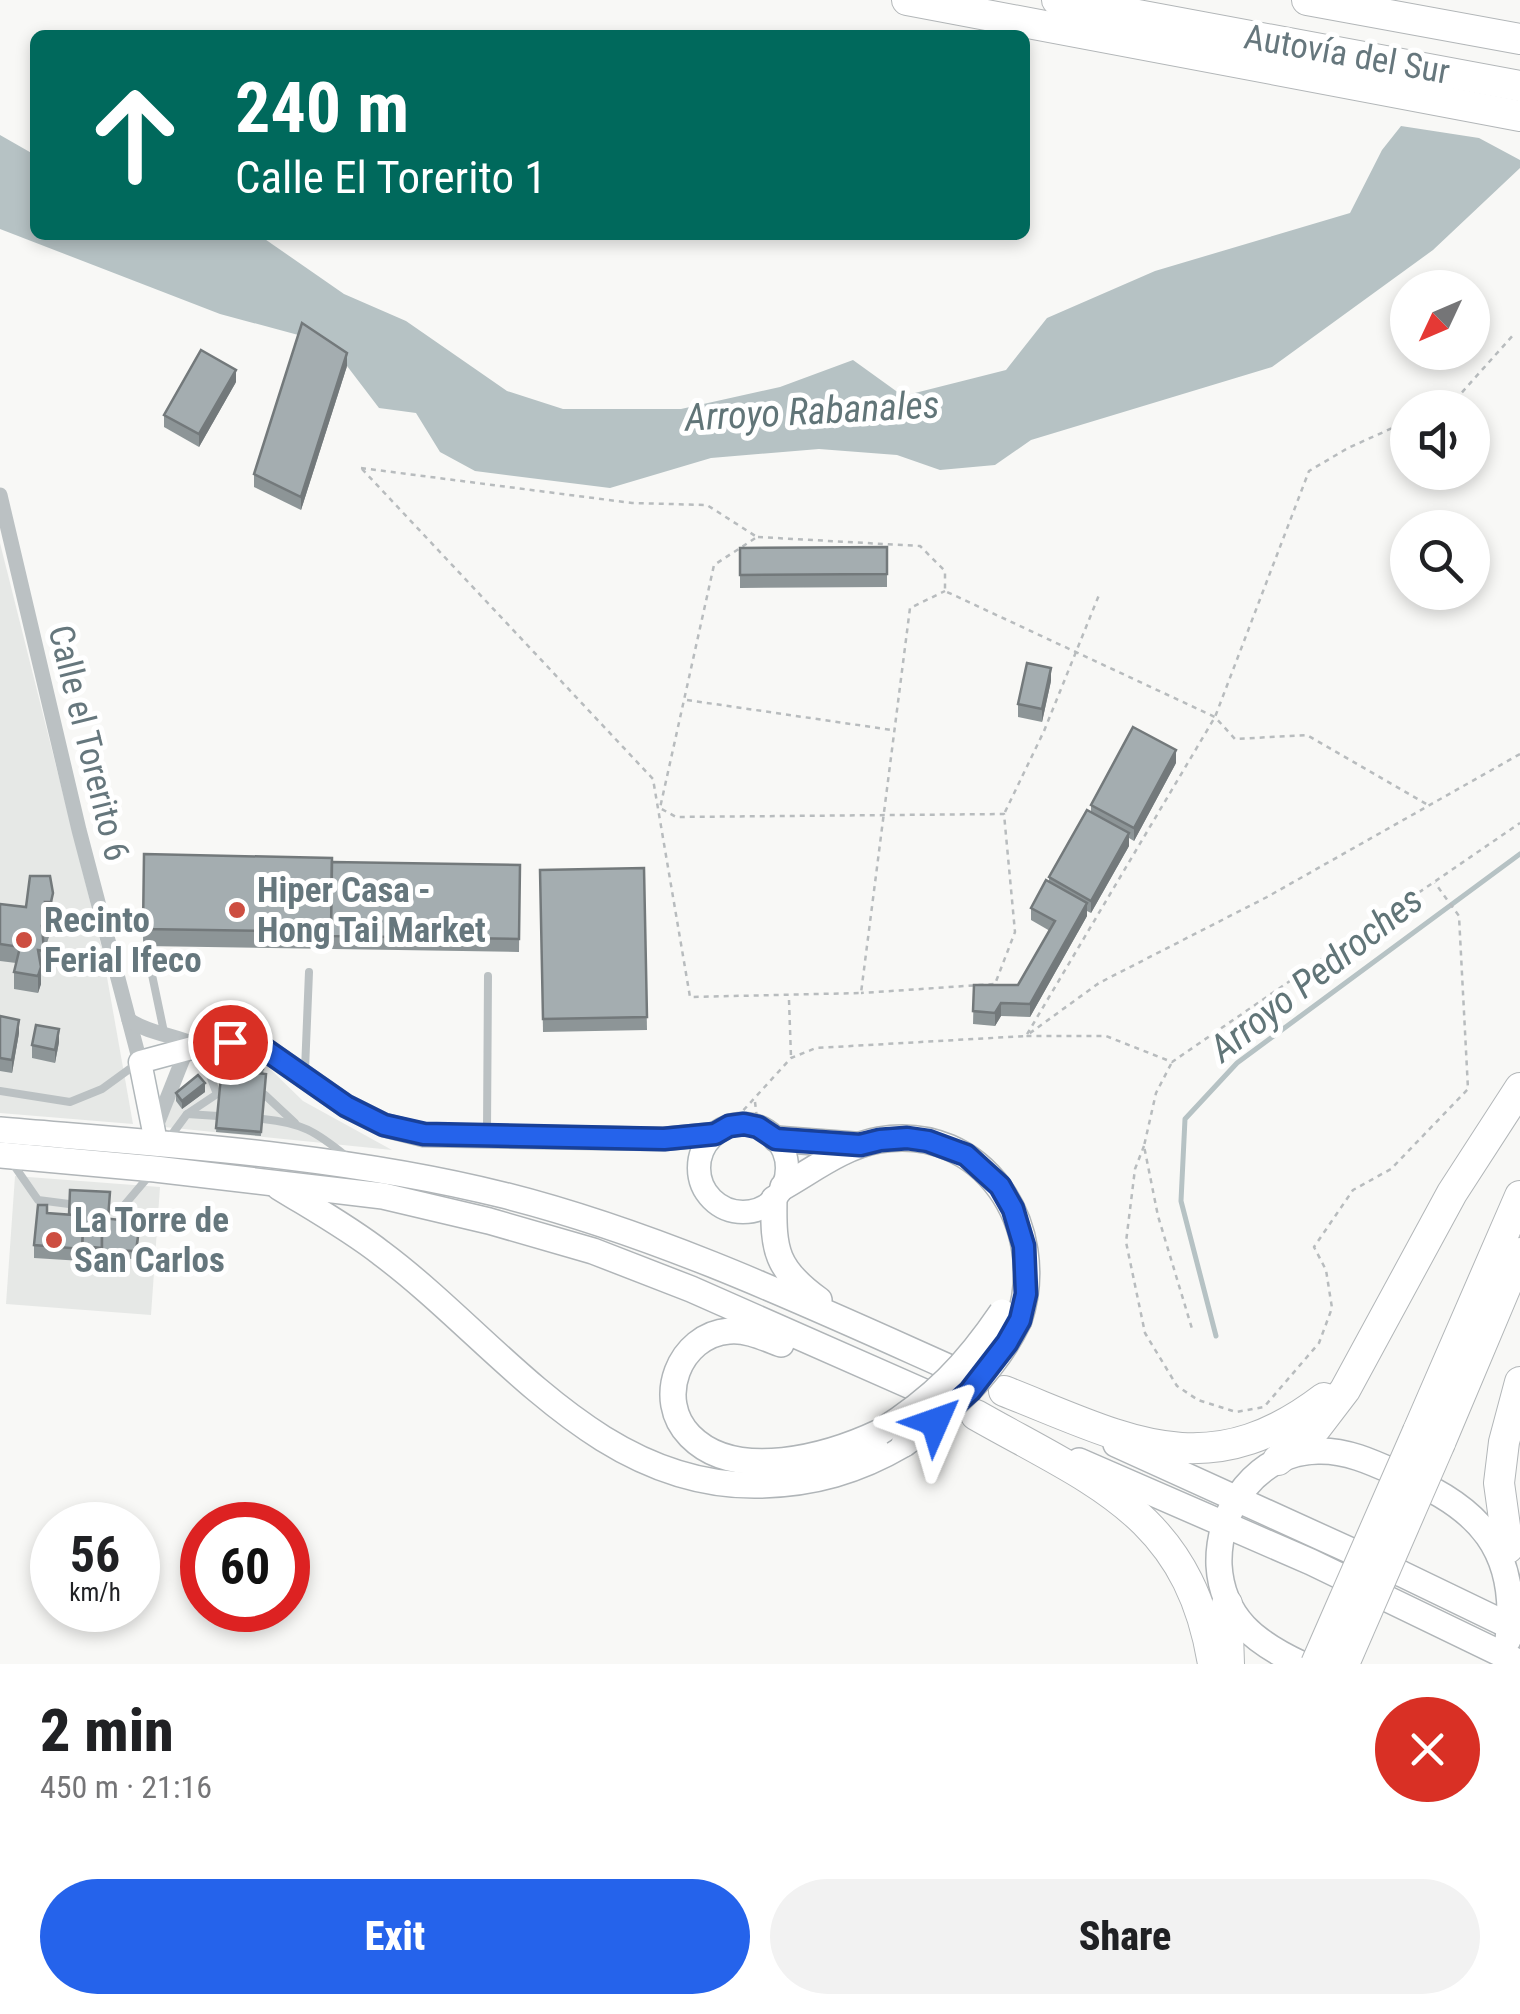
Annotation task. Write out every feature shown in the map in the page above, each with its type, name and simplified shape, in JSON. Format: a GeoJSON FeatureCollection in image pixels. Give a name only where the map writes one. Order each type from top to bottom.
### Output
{"type":"FeatureCollection","features":[{"type":"Feature","properties":{"kind":"highway"},"geometry":{"type":"LineString","coordinates":[[907,0],[1520,118]]}},
{"type":"Feature","properties":{"kind":"highway","name":"Autovía del Sur"},"geometry":{"type":"LineString","coordinates":[[1057,0],[1520,86]]}},
{"type":"Feature","properties":{"kind":"highway","name":"Autovía del Sur"},"geometry":{"type":"LineString","coordinates":[[1307,0],[1520,39]]}},
{"type":"Feature","properties":{"kind":"highway"},"geometry":{"type":"LineString","coordinates":[[1278,1460],[1322,1421],[1357,1370],[1452,1193],[1520,1088]]}},
{"type":"Feature","properties":{"kind":"highway"},"geometry":{"type":"LineString","coordinates":[[1344,1664],[1520,1196]]}},
{"type":"Feature","properties":{"kind":"highway"},"geometry":{"type":"LineString","coordinates":[[1316,1664],[1520,1254]]}},
{"type":"Feature","properties":{"kind":"highway"},"geometry":{"type":"LineString","coordinates":[[1004,1392],[1132,1440],[1200,1450],[1238,1444],[1274,1431],[1309,1410],[1357,1370]]}},
{"type":"Feature","properties":{"kind":"highway"},"geometry":{"type":"LineString","coordinates":[[1514,1562],[1498,1483],[1520,1382]]}},
{"type":"Feature","properties":{"kind":"highway"},"geometry":{"type":"LineString","coordinates":[[976,1415],[1101,1485],[1158,1533],[1195,1592],[1213,1664]]}},
{"type":"Feature","properties":{"kind":"highway"},"geometry":{"type":"LineString","coordinates":[[1511,1415],[1512,1454],[1520,1502]]}},
{"type":"Feature","properties":{"kind":"highway"},"geometry":{"type":"LineString","coordinates":[[1224,1593],[1229,1664]]}},
{"type":"Feature","properties":{"kind":"main road"},"geometry":{"type":"LineString","coordinates":[[0,1130],[361,1168],[500,1194],[585,1218],[851,1324],[1517,1630]]}},
{"type":"Feature","properties":{"kind":"main road"},"geometry":{"type":"LineString","coordinates":[[767,1133],[860,1145]]}},
{"type":"Feature","properties":{"kind":"main road"},"geometry":{"type":"LineString","coordinates":[[270,1182],[382,1254],[536,1391],[626,1453],[680,1476],[736,1486],[830,1478],[862,1466],[1011,1316],[1025,1253],[1018,1222],[1000,1186],[966,1155],[928,1141],[880,1140],[860,1145],[778,1193],[776,1250],[783,1268],[799,1286],[851,1324]]}},
{"type":"Feature","properties":{"kind":"main road"},"geometry":{"type":"LineString","coordinates":[[4,1156],[156,1147],[270,1182],[383,1196],[593,1251],[831,1349],[1224,1526],[1312,1562],[1505,1660],[1517,1630],[1514,1562],[1494,1529],[1466,1505],[1348,1454],[1318,1451],[1278,1460],[1256,1475],[1236,1500],[1224,1526],[1219,1544],[1224,1593]]}},
{"type":"Feature","properties":{"kind":"main road"},"geometry":{"type":"LineString","coordinates":[[831,1349],[785,1345],[731,1330],[704,1338],[688,1351],[678,1367],[672,1391],[680,1422],[689,1436],[720,1455],[764,1461],[816,1456],[892,1438]]}},
{"type":"Feature","properties":{"kind":"main road"},"geometry":{"type":"LineString","coordinates":[[1125,1480],[1190,1528],[1207,1549],[1224,1593],[1252,1636],[1300,1664]]}},
{"type":"Feature","properties":{"kind":"street","name":"Calle el Torerito 6"},"geometry":{"type":"LineString","coordinates":[[0,495],[40,673],[140,1062]]}},
{"type":"Feature","properties":{"kind":"street"},"geometry":{"type":"LineString","coordinates":[[129,1020],[148,1032],[164,1032],[192,1048]]}},
{"type":"Feature","properties":{"kind":"street"},"geometry":{"type":"LineString","coordinates":[[156,1147],[140,1062],[230,1042],[260,1046],[346,1106],[384,1125],[424,1134],[664,1139],[722,1130],[767,1133],[787,1162],[778,1193],[750,1211],[724,1208],[705,1189],[702,1152],[722,1130]]}},
{"type":"Feature","properties":{"kind":"street"},"geometry":{"type":"LineString","coordinates":[[156,1147],[192,1048]]}},
{"type":"Feature","properties":{"kind":"street"},"geometry":{"type":"LineString","coordinates":[[664,1139],[700,1164]]}},
{"type":"Feature","properties":{"kind":"lane"},"geometry":{"type":"LineString","coordinates":[[151,970],[164,1032]]}},
{"type":"Feature","properties":{"kind":"lane"},"geometry":{"type":"LineString","coordinates":[[304,1080],[309,972]]}},
{"type":"Feature","properties":{"kind":"lane"},"geometry":{"type":"LineString","coordinates":[[488,976],[488,1136]]}},
{"type":"Feature","properties":{"kind":"lane"},"geometry":{"type":"LineString","coordinates":[[109,1209],[121,1209],[156,1147],[186,1114],[219,1093],[192,1048]]}},
{"type":"Feature","properties":{"kind":"lane"},"geometry":{"type":"LineString","coordinates":[[0,1092],[70,1102],[102,1089],[140,1062]]}},
{"type":"Feature","properties":{"kind":"lane"},"geometry":{"type":"LineString","coordinates":[[265,1095],[295,1122],[361,1168]]}},
{"type":"Feature","properties":{"kind":"lane"},"geometry":{"type":"LineString","coordinates":[[186,1114],[218,1116]]}},
{"type":"Feature","properties":{"kind":"lane"},"geometry":{"type":"LineString","coordinates":[[263,1119],[295,1122]]}},
{"type":"Feature","properties":{"kind":"lane"},"geometry":{"type":"LineString","coordinates":[[4,1156],[38,1200],[70,1204]]}},
{"type":"Feature","properties":{"kind":"path"},"geometry":{"type":"LineString","coordinates":[[1463,390],[1515,333]]}},
{"type":"Feature","properties":{"kind":"path"},"geometry":{"type":"LineString","coordinates":[[1026,1036],[1215,717],[1309,471],[1390,429]]}},
{"type":"Feature","properties":{"kind":"path"},"geometry":{"type":"LineString","coordinates":[[945,590],[946,571],[920,546],[757,537],[707,505],[632,503],[360,468],[654,780],[690,998],[788,997],[996,984],[1015,932],[1004,814],[1044,731],[1098,595]]}},
{"type":"Feature","properties":{"kind":"path"},"geometry":{"type":"LineString","coordinates":[[660,808],[714,565],[757,537]]}},
{"type":"Feature","properties":{"kind":"path"},"geometry":{"type":"LineString","coordinates":[[945,590],[1215,717],[1235,738],[1307,735],[1428,804]]}},
{"type":"Feature","properties":{"kind":"path"},"geometry":{"type":"LineString","coordinates":[[860,993],[910,608],[945,590]]}},
{"type":"Feature","properties":{"kind":"path"},"geometry":{"type":"LineString","coordinates":[[686,700],[894,730]]}},
{"type":"Feature","properties":{"kind":"path"},"geometry":{"type":"LineString","coordinates":[[1026,1036],[1100,982],[1266,897],[1520,754]]}},
{"type":"Feature","properties":{"kind":"path"},"geometry":{"type":"LineString","coordinates":[[660,808],[676,816],[1004,814]]}},
{"type":"Feature","properties":{"kind":"path"},"geometry":{"type":"LineString","coordinates":[[1434,882],[1459,916],[1468,1088],[1391,1169],[1353,1190],[1314,1247],[1326,1270],[1332,1308],[1319,1342],[1264,1407],[1236,1412],[1198,1400],[1177,1386],[1145,1333],[1126,1242],[1135,1169],[1156,1093],[1172,1062],[1434,882],[1520,823]]}},
{"type":"Feature","properties":{"kind":"path"},"geometry":{"type":"LineString","coordinates":[[788,997],[791,1058]]}},
{"type":"Feature","properties":{"kind":"path"},"geometry":{"type":"LineString","coordinates":[[722,1130],[755,1100],[791,1058],[816,1048],[1026,1036],[1106,1036],[1172,1062]]}},
{"type":"Feature","properties":{"kind":"path"},"geometry":{"type":"LineString","coordinates":[[755,1100],[767,1133]]}},
{"type":"Feature","properties":{"kind":"path"},"geometry":{"type":"LineString","coordinates":[[1144,1146],[1158,1216],[1193,1332]]}},
{"type":"Feature","properties":{"kind":"shaded area"},"geometry":{"type":"Polygon","coordinates":[[[0,543],[102,949],[133,1124],[0,1113],[0,543]]]}},
{"type":"Feature","properties":{"kind":"shaded area"},"geometry":{"type":"Polygon","coordinates":[[[229,1060],[264,1063],[303,1101],[392,1150],[164,1127],[171,1102],[200,1072],[229,1060]]]}},
{"type":"Feature","properties":{"kind":"shaded area"},"geometry":{"type":"Polygon","coordinates":[[[15,1176],[160,1187],[151,1315],[6,1304],[15,1176]]]}},
{"type":"Feature","properties":{"kind":"water","name":"Arroyo Rabanales"},"geometry":{"type":"Polygon","coordinates":[[[1401,126],[1479,138],[1520,160],[1520,168],[1433,250],[1405,270],[1390,270],[1390,281],[1272,367],[1031,440],[995,465],[940,470],[897,455],[819,449],[711,458],[610,488],[475,471],[440,452],[416,413],[379,408],[347,366],[302,336],[220,314],[0,229],[0,135],[30,152],[30,240],[266,240],[344,294],[406,321],[507,391],[563,409],[681,409],[780,387],[853,360],[903,396],[1006,370],[1047,318],[1155,271],[1350,213],[1382,150],[1401,126]]]}},
{"type":"Feature","properties":{"kind":"building"},"geometry":{"type":"Polygon","coordinates":[[[302,323],[347,353],[301,497],[254,474],[302,323]]]}},
{"type":"Feature","properties":{"kind":"building"},"geometry":{"type":"Polygon","coordinates":[[[201,350],[236,370],[199,434],[164,415],[201,350]]]}},
{"type":"Feature","properties":{"kind":"building"},"geometry":{"type":"Polygon","coordinates":[[[887,547],[887,574],[740,575],[740,548],[887,547]]]}},
{"type":"Feature","properties":{"kind":"building"},"geometry":{"type":"Polygon","coordinates":[[[1027,663],[1051,668],[1042,709],[1018,704],[1027,663]]]}},
{"type":"Feature","properties":{"kind":"building"},"geometry":{"type":"Polygon","coordinates":[[[1133,727],[1176,750],[1134,828],[1091,805],[1133,727]]]}},
{"type":"Feature","properties":{"kind":"building"},"geometry":{"type":"Polygon","coordinates":[[[1087,810],[1129,833],[1091,901],[1049,877],[1087,810]]]}},
{"type":"Feature","properties":{"kind":"building","name":"Hiper Casa - Hong Tai Market"},"geometry":{"type":"Polygon","coordinates":[[[144,854],[332,858],[331,932],[143,929],[144,854]]]}},
{"type":"Feature","properties":{"kind":"building"},"geometry":{"type":"Polygon","coordinates":[[[332,862],[520,865],[519,939],[331,936],[332,862]]]}},
{"type":"Feature","properties":{"kind":"building"},"geometry":{"type":"Polygon","coordinates":[[[644,868],[647,1017],[543,1019],[540,870],[644,868]]]}},
{"type":"Feature","properties":{"kind":"building","name":"Recinto Ferial Ifeco"},"geometry":{"type":"Polygon","coordinates":[[[30,876],[50,876],[53,893],[51,902],[45,902],[49,920],[47,926],[42,926],[44,951],[38,950],[38,976],[14,972],[20,947],[0,944],[0,904],[26,907],[30,876]]]}},
{"type":"Feature","properties":{"kind":"building"},"geometry":{"type":"Polygon","coordinates":[[[1046,880],[1087,903],[1030,1004],[1001,1003],[995,1013],[973,1011],[974,985],[1018,985],[1055,921],[1031,908],[1046,880]]]}},
{"type":"Feature","properties":{"kind":"building"},"geometry":{"type":"Polygon","coordinates":[[[0,1016],[19,1020],[12,1060],[0,1058],[0,1016]]]}},
{"type":"Feature","properties":{"kind":"building"},"geometry":{"type":"Polygon","coordinates":[[[36,1025],[59,1029],[55,1050],[32,1045],[36,1025]]]}},
{"type":"Feature","properties":{"kind":"building"},"geometry":{"type":"Polygon","coordinates":[[[229,1051],[264,1054],[263,1069],[227,1066],[229,1051]]]}},
{"type":"Feature","properties":{"kind":"building"},"geometry":{"type":"Polygon","coordinates":[[[222,1066],[227,1066],[227,1070],[266,1074],[261,1132],[216,1128],[222,1066]]]}},
{"type":"Feature","properties":{"kind":"building"},"geometry":{"type":"Polygon","coordinates":[[[198,1075],[205,1083],[182,1101],[176,1093],[198,1075]]]}},
{"type":"Feature","properties":{"kind":"building"},"geometry":{"type":"Polygon","coordinates":[[[70,1190],[110,1192],[108,1219],[102,1218],[102,1248],[82,1246],[83,1224],[73,1224],[73,1215],[69,1215],[70,1190]]]}},
{"type":"Feature","properties":{"kind":"building"},"geometry":{"type":"Polygon","coordinates":[[[38,1205],[47,1205],[47,1213],[73,1215],[73,1224],[83,1224],[82,1249],[34,1245],[38,1205]]]}},
{"type":"Feature","properties":{"kind":"building"},"geometry":{"type":"Polygon","coordinates":[[[102,1218],[140,1222],[136,1251],[102,1250],[102,1218]]]}},
{"type":"Feature","properties":{"kind":"waterway","name":"Arroyo Pedroches"},"geometry":{"type":"LineString","coordinates":[[1216,1336],[1181,1201],[1185,1119],[1237,1063],[1520,854]]}},
{"type":"Feature","properties":{"kind":"place","name":"Hiper Casa - Hong Tai Market"},"geometry":{"type":"Point","coordinates":[237,910]}},
{"type":"Feature","properties":{"kind":"place","name":"Recinto Ferial Ifeco"},"geometry":{"type":"Point","coordinates":[24,940]}},
{"type":"Feature","properties":{"kind":"place","name":"La Torre de San Carlos"},"geometry":{"type":"Point","coordinates":[54,1240]}},
{"type":"Feature","properties":{"kind":"route"},"geometry":{"type":"LineString","coordinates":[[230,1042],[260,1046],[346,1106],[384,1125],[424,1134],[664,1139],[715,1134],[744,1124],[758,1127],[776,1139],[860,1145],[907,1138],[946,1146],[966,1155],[1000,1186],[1013,1209],[1024,1246],[1026,1294],[1020,1320],[991,1366],[935,1422]]}}]}
